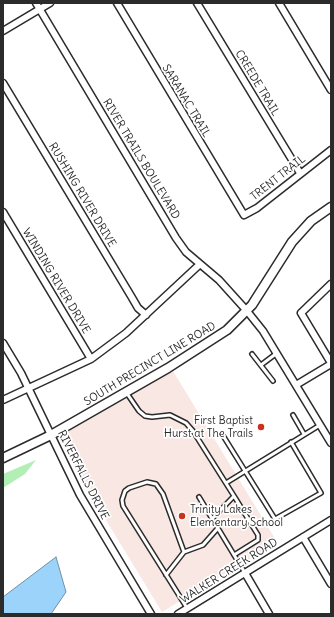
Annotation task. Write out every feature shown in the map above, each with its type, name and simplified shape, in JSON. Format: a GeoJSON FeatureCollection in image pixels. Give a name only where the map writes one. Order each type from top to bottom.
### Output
{"type":"FeatureCollection","features":[{"type":"Feature","properties":{"kind":"main road","name":"SOUTH PRECINCT LINE ROAD"},"geometry":{"type":"LineString","coordinates":[[3,458],[50,435],[126,392],[208,344],[227,330],[247,311],[292,242],[311,222],[331,207]]}},
{"type":"Feature","properties":{"kind":"street","name":"RIVER TRAILS BOULEVARD"},"geometry":{"type":"LineString","coordinates":[[36,3],[176,238],[186,252],[199,265],[219,280],[263,331],[331,443]]}},
{"type":"Feature","properties":{"kind":"street"},"geometry":{"type":"LineString","coordinates":[[3,31],[50,3]]}},
{"type":"Feature","properties":{"kind":"street","name":"SARANAC TRAIL"},"geometry":{"type":"LineString","coordinates":[[116,3],[240,208]]}},
{"type":"Feature","properties":{"kind":"street","name":"CREEDE TRAIL"},"geometry":{"type":"LineString","coordinates":[[197,3],[300,173]]}},
{"type":"Feature","properties":{"kind":"street"},"geometry":{"type":"LineString","coordinates":[[279,3],[331,90]]}},
{"type":"Feature","properties":{"kind":"street","name":"RUSHING RIVER DRIVE"},"geometry":{"type":"LineString","coordinates":[[3,83],[138,308],[146,315]]}},
{"type":"Feature","properties":{"kind":"street","name":"TRENT TRAIL"},"geometry":{"type":"LineString","coordinates":[[240,208],[244,215],[257,208],[331,150]]}},
{"type":"Feature","properties":{"kind":"street","name":"WINDING RIVER DRIVE"},"geometry":{"type":"LineString","coordinates":[[3,212],[91,359]]}},
{"type":"Feature","properties":{"kind":"street"},"geometry":{"type":"LineString","coordinates":[[3,400],[91,359],[126,333],[199,265]]}},
{"type":"Feature","properties":{"kind":"street"},"geometry":{"type":"LineString","coordinates":[[296,385],[331,364],[300,313],[331,285]]}},
{"type":"Feature","properties":{"kind":"street","name":"RIVERFALLS DRIVE"},"geometry":{"type":"LineString","coordinates":[[3,343],[29,389],[80,495],[151,614]]}},
{"type":"Feature","properties":{"kind":"street","name":"WALKER CREEK ROAD"},"geometry":{"type":"LineString","coordinates":[[178,614],[189,611],[245,573],[331,520]]}},
{"type":"Feature","properties":{"kind":"street"},"geometry":{"type":"LineString","coordinates":[[302,538],[331,584]]}},
{"type":"Feature","properties":{"kind":"street"},"geometry":{"type":"LineString","coordinates":[[245,573],[269,614]]}},
{"type":"Feature","properties":{"kind":"lane"},"geometry":{"type":"LineString","coordinates":[[260,365],[277,353]]}},
{"type":"Feature","properties":{"kind":"lane"},"geometry":{"type":"LineString","coordinates":[[252,354],[273,381]]}},
{"type":"Feature","properties":{"kind":"lane"},"geometry":{"type":"LineString","coordinates":[[126,392],[139,411],[145,416],[152,418],[170,415],[186,423],[193,431],[258,535],[258,540],[234,555]]}},
{"type":"Feature","properties":{"kind":"lane"},"geometry":{"type":"LineString","coordinates":[[293,415],[304,434]]}},
{"type":"Feature","properties":{"kind":"lane"},"geometry":{"type":"LineString","coordinates":[[226,482],[320,425]]}},
{"type":"Feature","properties":{"kind":"lane"},"geometry":{"type":"LineString","coordinates":[[222,434],[275,519],[321,493],[291,442]]}},
{"type":"Feature","properties":{"kind":"lane"},"geometry":{"type":"LineString","coordinates":[[184,552],[163,494],[156,484],[147,482],[129,488],[125,491],[122,500],[123,506],[189,611]]}},
{"type":"Feature","properties":{"kind":"lane"},"geometry":{"type":"LineString","coordinates":[[212,519],[234,496]]}},
{"type":"Feature","properties":{"kind":"lane"},"geometry":{"type":"LineString","coordinates":[[199,497],[245,573]]}},
{"type":"Feature","properties":{"kind":"lane"},"geometry":{"type":"LineString","coordinates":[[166,574],[184,552],[203,545],[218,528]]}},
{"type":"Feature","properties":{"kind":"shaded area","name":"Trinity Lakes Elementary School"},"geometry":{"type":"Polygon","coordinates":[[[173,371],[277,542],[162,612],[87,489],[60,435],[173,371]]]}},
{"type":"Feature","properties":{"kind":"green space"},"geometry":{"type":"Polygon","coordinates":[[[36,460],[25,474],[3,488],[3,474],[36,460]]]}},
{"type":"Feature","properties":{"kind":"water"},"geometry":{"type":"Polygon","coordinates":[[[56,557],[66,592],[51,614],[3,614],[3,597],[56,557]]]}},
{"type":"Feature","properties":{"kind":"place","name":"First Baptist Hurst at The Trails"},"geometry":{"type":"Point","coordinates":[261,427]}},
{"type":"Feature","properties":{"kind":"place","name":"Trinity Lakes Elementary School"},"geometry":{"type":"Point","coordinates":[182,516]}}]}
